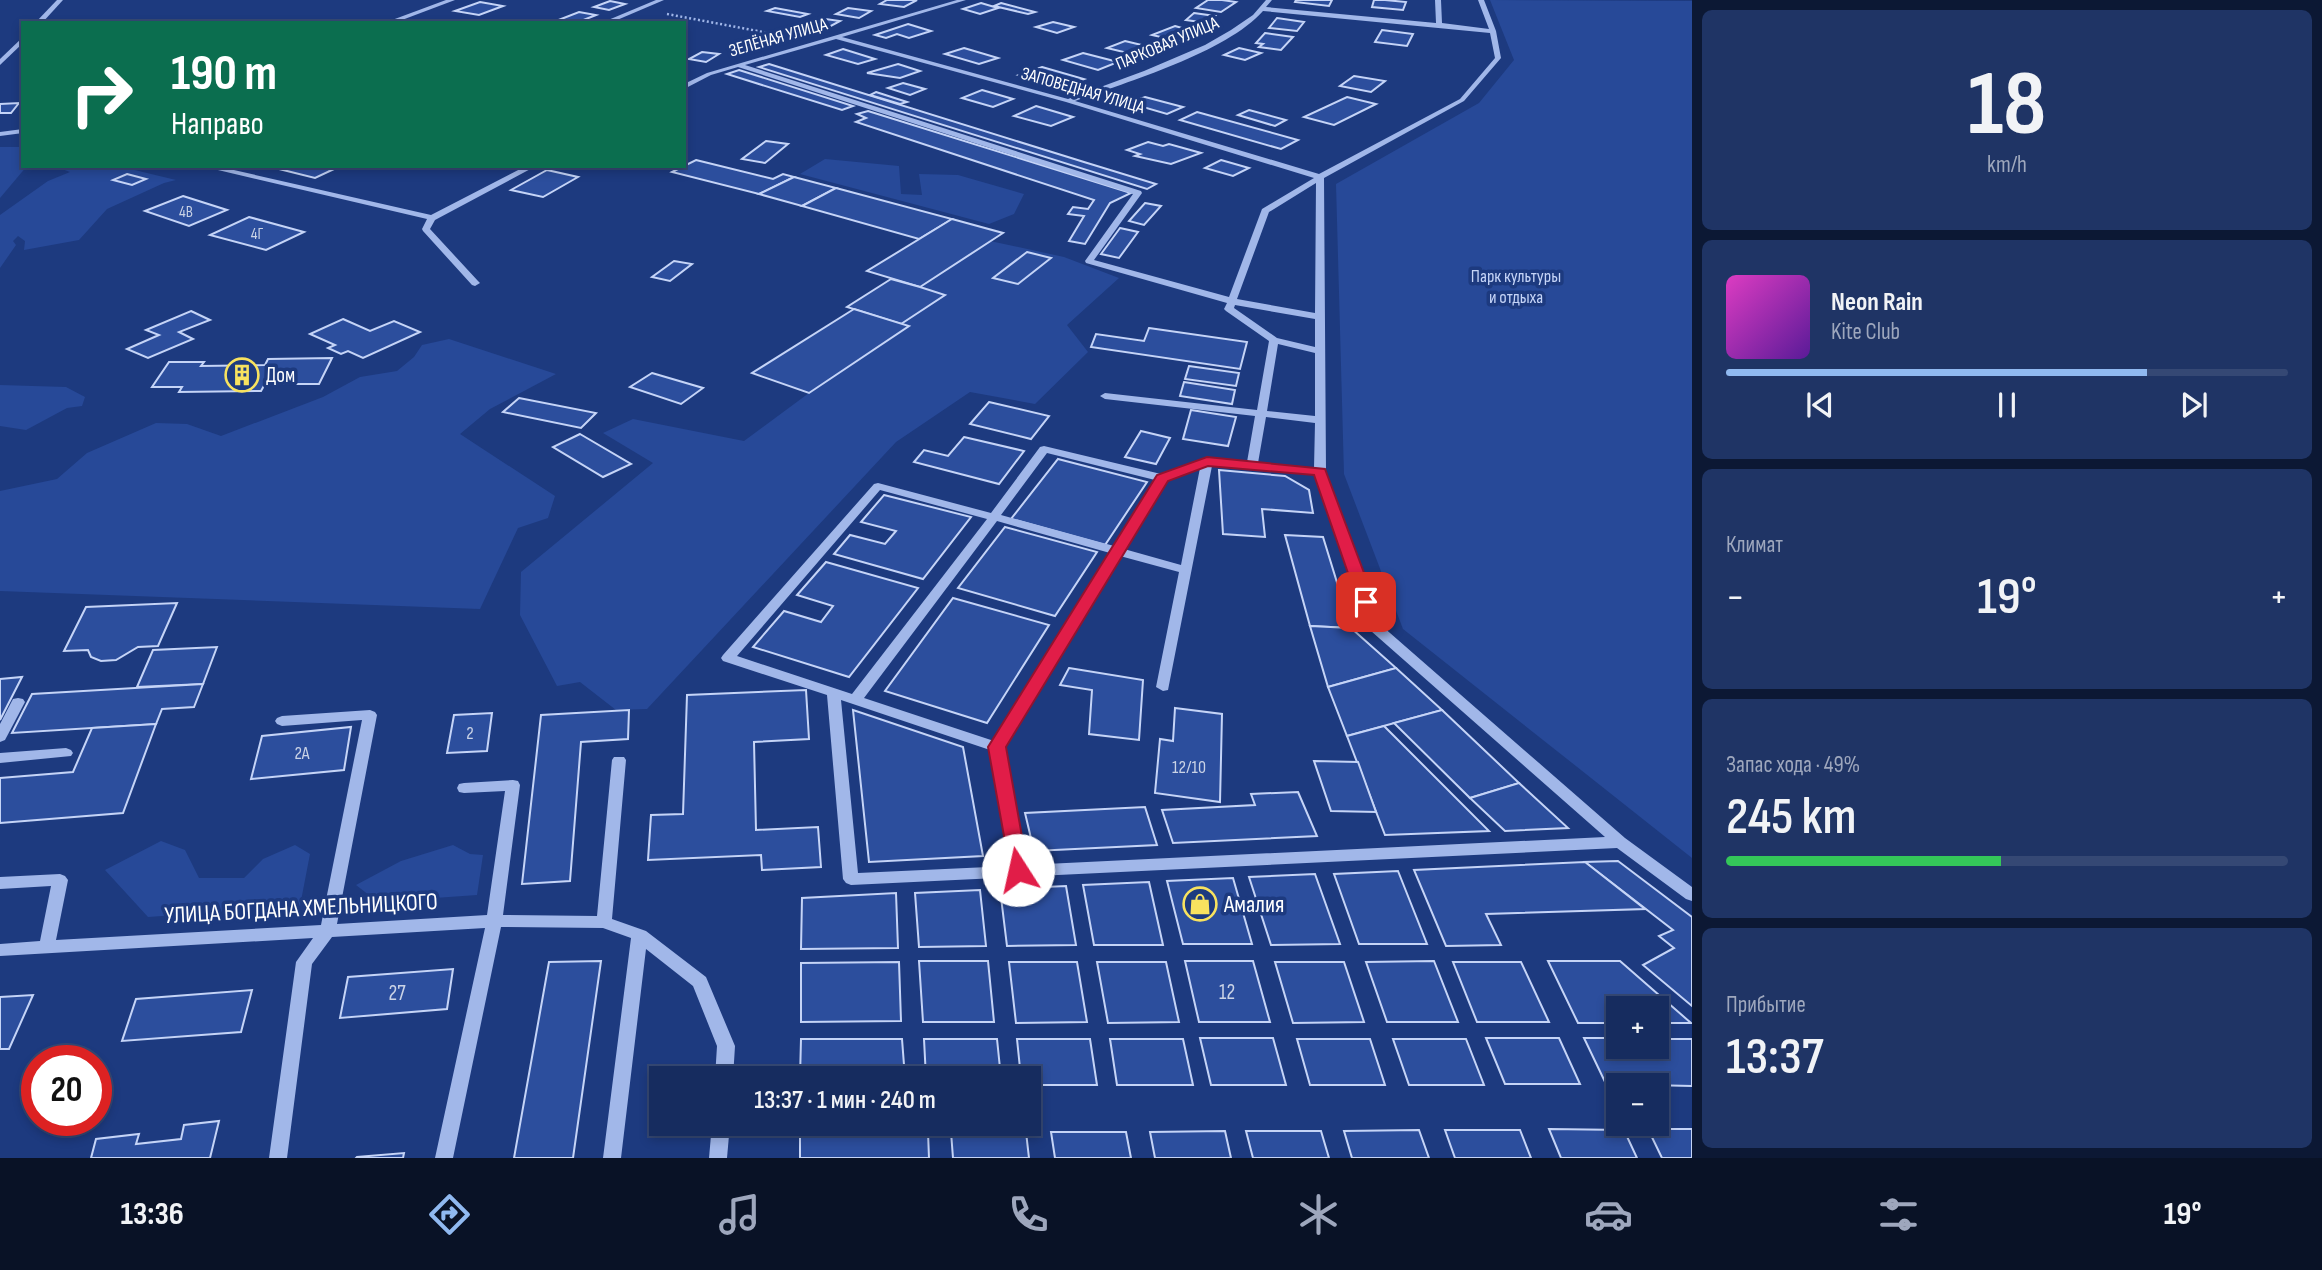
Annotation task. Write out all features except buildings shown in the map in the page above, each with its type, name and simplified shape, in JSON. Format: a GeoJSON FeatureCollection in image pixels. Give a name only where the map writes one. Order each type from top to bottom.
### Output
{"type":"FeatureCollection","features":[{"type":"Feature","properties":{"kind":"street"},"geometry":{"type":"LineString","coordinates":[[40,21],[60,0]]}},
{"type":"Feature","properties":{"kind":"street"},"geometry":{"type":"LineString","coordinates":[[393,21],[452,0]]}},
{"type":"Feature","properties":{"kind":"street"},"geometry":{"type":"LineString","coordinates":[[609,21],[661,0]]}},
{"type":"Feature","properties":{"kind":"street","name":"ЗЕЛЁНАЯ УЛИЦА"},"geometry":{"type":"LineString","coordinates":[[686,86],[709,74],[738,65],[963,0]]}},
{"type":"Feature","properties":{"kind":"street","name":"ПАРКОВАЯ УЛИЦА"},"geometry":{"type":"LineString","coordinates":[[1068,101],[1222,41],[1264,9],[1269,0]]}},
{"type":"Feature","properties":{"kind":"street"},"geometry":{"type":"LineString","coordinates":[[1438,0],[1438,25]]}},
{"type":"Feature","properties":{"kind":"street"},"geometry":{"type":"LineString","coordinates":[[1320,351],[1274,340],[1229,309],[1265,211],[1320,177],[1462,100],[1499,58],[1493,31],[1481,0]]}},
{"type":"Feature","properties":{"kind":"street"},"geometry":{"type":"LineString","coordinates":[[1264,9],[1493,31]]}},
{"type":"Feature","properties":{"kind":"street","name":"ЗАПОВЕДНАЯ УЛИЦА"},"geometry":{"type":"LineString","coordinates":[[836,37],[1068,101],[1320,177]]}},
{"type":"Feature","properties":{"kind":"street"},"geometry":{"type":"LineString","coordinates":[[0,63],[21,41]]}},
{"type":"Feature","properties":{"kind":"street"},"geometry":{"type":"LineString","coordinates":[[738,65],[1138,193],[1088,261],[1231,301],[1320,317]]}},
{"type":"Feature","properties":{"kind":"street"},"geometry":{"type":"LineString","coordinates":[[0,134],[21,131]]}},
{"type":"Feature","properties":{"kind":"street"},"geometry":{"type":"LineString","coordinates":[[213,168],[432,218]]}},
{"type":"Feature","properties":{"kind":"street"},"geometry":{"type":"LineString","coordinates":[[228,172],[237,168]]}},
{"type":"Feature","properties":{"kind":"street"},"geometry":{"type":"LineString","coordinates":[[475,284],[426,229],[432,218],[528,168]]}},
{"type":"Feature","properties":{"kind":"street"},"geometry":{"type":"LineString","coordinates":[[1320,177],[1320,472],[1376,628],[1620,842],[1692,895]]}},
{"type":"Feature","properties":{"kind":"street"},"geometry":{"type":"LineString","coordinates":[[1252,465],[1274,340]]}},
{"type":"Feature","properties":{"kind":"street"},"geometry":{"type":"LineString","coordinates":[[856,699],[1044,449],[1163,478],[1207,462],[1320,472]]}},
{"type":"Feature","properties":{"kind":"street"},"geometry":{"type":"LineString","coordinates":[[1163,687],[1207,462]]}},
{"type":"Feature","properties":{"kind":"street"},"geometry":{"type":"LineString","coordinates":[[1018,870],[997,747],[1163,478]]}},
{"type":"Feature","properties":{"kind":"street"},"geometry":{"type":"LineString","coordinates":[[997,747],[728,657],[878,486],[1186,570]]}},
{"type":"Feature","properties":{"kind":"street"},"geometry":{"type":"LineString","coordinates":[[833,692],[851,879],[1620,842]]}},
{"type":"Feature","properties":{"kind":"street"},"geometry":{"type":"LineString","coordinates":[[0,736],[18,702]]}},
{"type":"Feature","properties":{"kind":"street"},"geometry":{"type":"LineString","coordinates":[[278,1158],[303,962],[328,930],[370,715],[282,721]]}},
{"type":"Feature","properties":{"kind":"street"},"geometry":{"type":"LineString","coordinates":[[0,758],[66,753]]}},
{"type":"Feature","properties":{"kind":"street"},"geometry":{"type":"LineString","coordinates":[[604,922],[619,760]]}},
{"type":"Feature","properties":{"kind":"street"},"geometry":{"type":"LineString","coordinates":[[0,883],[60,880],[47,947]]}},
{"type":"Feature","properties":{"kind":"street"},"geometry":{"type":"LineString","coordinates":[[444,1158],[494,920]]}},
{"type":"Feature","properties":{"kind":"street","name":"УЛИЦА БОГДАНА ХМЕЛЬНИЦКОГО"},"geometry":{"type":"LineString","coordinates":[[0,950],[494,920],[604,922],[640,935],[700,982],[726,1046],[725,1066]]}},
{"type":"Feature","properties":{"kind":"street"},"geometry":{"type":"LineString","coordinates":[[612,1158],[640,935]]}},
{"type":"Feature","properties":{"kind":"street"},"geometry":{"type":"LineString","coordinates":[[718,1158],[720,1136]]}},
{"type":"Feature","properties":{"kind":"lane"},"geometry":{"type":"LineString","coordinates":[[1105,396],[1319,421]]}},
{"type":"Feature","properties":{"kind":"lane"},"geometry":{"type":"LineString","coordinates":[[464,788],[513,785],[494,920]]}},
{"type":"Feature","properties":{"kind":"path"},"geometry":{"type":"LineString","coordinates":[[639,9],[817,43]]}},
{"type":"Feature","properties":{"kind":"green space","name":"Парк культуры и отдыха"},"geometry":{"type":"Polygon","coordinates":[[[1490,0],[1692,1],[1692,858],[1403,629],[1344,474],[1336,184],[1479,103],[1514,60],[1490,0]]]}},
{"type":"Feature","properties":{"kind":"green space"},"geometry":{"type":"Polygon","coordinates":[[[0,147],[21,147],[21,168],[25,168],[0,198],[0,147]]]}},
{"type":"Feature","properties":{"kind":"green space"},"geometry":{"type":"Polygon","coordinates":[[[825,159],[899,166],[901,194],[922,195],[919,174],[958,175],[1024,194],[1014,214],[989,224],[800,174],[825,159]]]}},
{"type":"Feature","properties":{"kind":"green space"},"geometry":{"type":"Polygon","coordinates":[[[59,168],[126,168],[176,180],[107,209],[79,240],[24,250],[25,241],[18,236],[13,241],[16,245],[0,268],[0,215],[48,181],[70,172],[59,168]]]}},
{"type":"Feature","properties":{"kind":"green space"},"geometry":{"type":"Polygon","coordinates":[[[990,241],[1064,257],[1119,278],[1067,325],[1088,352],[1035,404],[970,392],[896,442],[647,709],[616,710],[580,682],[557,686],[520,615],[521,572],[653,463],[603,433],[633,419],[744,441],[809,393],[908,327],[901,324],[944,295],[920,287],[990,241]]]}},
{"type":"Feature","properties":{"kind":"green space"},"geometry":{"type":"Polygon","coordinates":[[[449,339],[556,374],[490,409],[460,434],[555,496],[548,518],[518,528],[480,609],[0,591],[0,491],[57,479],[87,453],[156,423],[187,424],[221,436],[323,397],[360,377],[397,371],[414,357],[422,345],[449,339]]]}},
{"type":"Feature","properties":{"kind":"green space"},"geometry":{"type":"Polygon","coordinates":[[[0,385],[66,387],[85,397],[82,406],[67,408],[26,430],[0,426],[0,385]]]}},
{"type":"Feature","properties":{"kind":"green space"},"geometry":{"type":"Polygon","coordinates":[[[161,841],[185,850],[199,878],[244,878],[263,859],[295,845],[310,854],[300,906],[148,917],[105,870],[161,841]]]}},
{"type":"Feature","properties":{"kind":"green space"},"geometry":{"type":"Polygon","coordinates":[[[453,845],[470,854],[483,855],[477,895],[378,902],[356,885],[401,861],[453,845]]]}},
{"type":"Feature","properties":{"kind":"place","name":"Дом"},"geometry":{"type":"Point","coordinates":[242,375]}},
{"type":"Feature","properties":{"kind":"place","name":"Амалия"},"geometry":{"type":"Point","coordinates":[1200,904]}},
{"type":"Feature","properties":{"kind":"route"},"geometry":{"type":"LineString","coordinates":[[1018,870],[997,747],[1163,478],[1207,462],[1320,472],[1366,602]]}}]}
